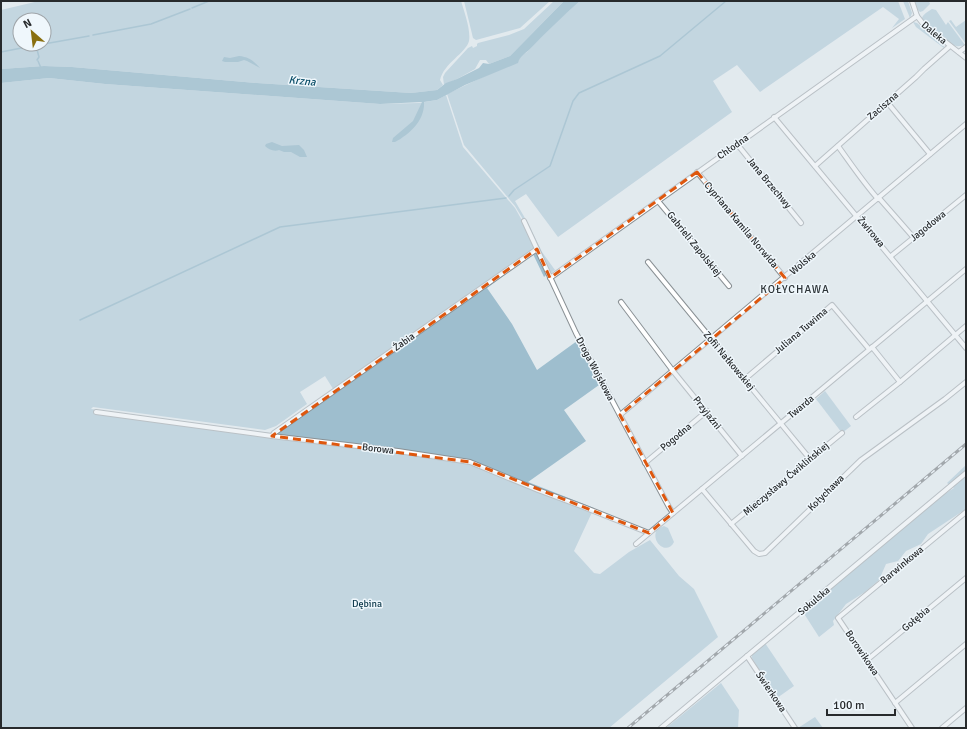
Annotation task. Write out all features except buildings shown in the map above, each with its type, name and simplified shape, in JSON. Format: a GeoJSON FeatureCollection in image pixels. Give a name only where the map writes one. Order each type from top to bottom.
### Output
{"type":"FeatureCollection","features":[{"type":"Feature","properties":{"kind":"street","name":"Daleka"},"geometry":{"type":"LineString","coordinates":[[912,1],[917,16],[924,25],[966,58]]}},
{"type":"Feature","properties":{"kind":"street","name":"Chłodna"},"geometry":{"type":"LineString","coordinates":[[550,278],[917,16]]}},
{"type":"Feature","properties":{"kind":"street","name":"Zaciszna"},"geometry":{"type":"LineString","coordinates":[[815,166],[950,46]]}},
{"type":"Feature","properties":{"kind":"street"},"geometry":{"type":"LineString","coordinates":[[959,52],[966,47]]}},
{"type":"Feature","properties":{"kind":"street"},"geometry":{"type":"LineString","coordinates":[[887,102],[930,154]]}},
{"type":"Feature","properties":{"kind":"street","name":"Żwirowa"},"geometry":{"type":"LineString","coordinates":[[774,117],[966,348]]}},
{"type":"Feature","properties":{"kind":"street","name":"Wolska"},"geometry":{"type":"LineString","coordinates":[[620,415],[966,124]]}},
{"type":"Feature","properties":{"kind":"street","name":"Jana Brzechwy"},"geometry":{"type":"LineString","coordinates":[[736,144],[801,223]]}},
{"type":"Feature","properties":{"kind":"street"},"geometry":{"type":"LineString","coordinates":[[838,146],[857,171],[859,176],[914,238]]}},
{"type":"Feature","properties":{"kind":"street","name":"Cypriana Kamila Norwida"},"geometry":{"type":"LineString","coordinates":[[697,172],[784,278]]}},
{"type":"Feature","properties":{"kind":"street","name":"Jagodowa"},"geometry":{"type":"LineString","coordinates":[[891,256],[966,195]]}},
{"type":"Feature","properties":{"kind":"street","name":"Gabrieli Zapolskiej"},"geometry":{"type":"LineString","coordinates":[[658,201],[729,286]]}},
{"type":"Feature","properties":{"kind":"street","name":"Droga Wojskowa"},"geometry":{"type":"LineString","coordinates":[[524,221],[576,333],[673,513]]}},
{"type":"Feature","properties":{"kind":"street","name":"Żabia"},"geometry":{"type":"LineString","coordinates":[[272,436],[274,433],[537,249]]}},
{"type":"Feature","properties":{"kind":"street","name":"Zofii Nałkowskiej"},"geometry":{"type":"LineString","coordinates":[[648,262],[810,459]]}},
{"type":"Feature","properties":{"kind":"street","name":"Twarda"},"geometry":{"type":"LineString","coordinates":[[636,544],[966,269]]}},
{"type":"Feature","properties":{"kind":"street","name":"Przyjaźni"},"geometry":{"type":"LineString","coordinates":[[621,302],[673,371],[742,456]]}},
{"type":"Feature","properties":{"kind":"street","name":"Juliana Tuwima"},"geometry":{"type":"LineString","coordinates":[[745,379],[832,305],[870,348]]}},
{"type":"Feature","properties":{"kind":"street"},"geometry":{"type":"LineString","coordinates":[[856,417],[966,326]]}},
{"type":"Feature","properties":{"kind":"street"},"geometry":{"type":"LineString","coordinates":[[870,348],[900,382]]}},
{"type":"Feature","properties":{"kind":"street","name":"Kołychawa"},"geometry":{"type":"LineString","coordinates":[[702,489],[755,552],[759,554],[764,553],[861,460],[966,382]]}},
{"type":"Feature","properties":{"kind":"street","name":"Pogodna"},"geometry":{"type":"LineString","coordinates":[[645,463],[707,411]]}},
{"type":"Feature","properties":{"kind":"street","name":"Borowa"},"geometry":{"type":"LineString","coordinates":[[96,412],[272,436],[398,451],[470,462],[649,533]]}},
{"type":"Feature","properties":{"kind":"street","name":"Mieczysławy Ćwiklińskiej"},"geometry":{"type":"LineString","coordinates":[[731,524],[842,433]]}},
{"type":"Feature","properties":{"kind":"street","name":"Sokulska"},"geometry":{"type":"LineString","coordinates":[[661,728],[966,473]]}},
{"type":"Feature","properties":{"kind":"street","name":"Barwinkowa"},"geometry":{"type":"LineString","coordinates":[[838,618],[965,514]]}},
{"type":"Feature","properties":{"kind":"street","name":"Gołębia"},"geometry":{"type":"LineString","coordinates":[[867,660],[966,578]]}},
{"type":"Feature","properties":{"kind":"street","name":"Borowikowa"},"geometry":{"type":"LineString","coordinates":[[838,618],[912,728]]}},
{"type":"Feature","properties":{"kind":"street"},"geometry":{"type":"LineString","coordinates":[[895,703],[966,644]]}},
{"type":"Feature","properties":{"kind":"street","name":"Świerkowa"},"geometry":{"type":"LineString","coordinates":[[747,656],[795,728]]}},
{"type":"Feature","properties":{"kind":"street"},"geometry":{"type":"LineString","coordinates":[[942,728],[966,708]]}},
{"type":"Feature","properties":{"kind":"highlighted area"},"geometry":{"type":"Polygon","coordinates":[[[697,172],[785,278],[620,415],[673,513],[649,533],[470,462],[272,436],[537,249],[550,278],[697,172]]]}},
{"type":"Feature","properties":{"kind":"green space"},"geometry":{"type":"Polygon","coordinates":[[[39,1],[461,1],[469,32],[469,41],[464,50],[450,63],[442,74],[440,80],[443,85],[437,90],[411,93],[257,83],[72,67],[44,66],[1,69],[1,10],[39,1]]]}},
{"type":"Feature","properties":{"kind":"green space"},"geometry":{"type":"Polygon","coordinates":[[[464,1],[550,1],[520,28],[476,40],[473,38],[464,1]]]}},
{"type":"Feature","properties":{"kind":"green space"},"geometry":{"type":"Polygon","coordinates":[[[554,1],[564,1],[510,56],[489,64],[486,60],[480,60],[475,69],[444,85],[443,77],[445,73],[468,48],[472,46],[473,48],[477,46],[478,43],[509,35],[524,29],[554,1]]]}},
{"type":"Feature","properties":{"kind":"green space"},"geometry":{"type":"Polygon","coordinates":[[[580,1],[898,1],[905,19],[892,28],[899,19],[883,7],[760,92],[737,65],[713,81],[732,112],[558,237],[526,194],[515,201],[542,252],[555,270],[551,273],[515,206],[464,145],[447,94],[504,67],[517,63],[521,56],[527,52],[548,29],[580,1]]]}},
{"type":"Feature","properties":{"kind":"green space"},"geometry":{"type":"Polygon","coordinates":[[[903,1],[908,1],[912,13],[910,18],[903,1]]]}},
{"type":"Feature","properties":{"kind":"green space"},"geometry":{"type":"Polygon","coordinates":[[[915,1],[929,1],[930,4],[920,12],[917,9],[915,1]]]}},
{"type":"Feature","properties":{"kind":"green space"},"geometry":{"type":"Polygon","coordinates":[[[932,9],[936,10],[946,25],[948,22],[965,45],[952,45],[940,37],[926,24],[922,18],[932,9]]]}},
{"type":"Feature","properties":{"kind":"green space"},"geometry":{"type":"Polygon","coordinates":[[[951,20],[956,27],[966,20],[966,44],[949,21],[951,20]]]}},
{"type":"Feature","properties":{"kind":"green space"},"geometry":{"type":"Polygon","coordinates":[[[913,22],[917,23],[943,43],[944,48],[916,27],[913,22]]]}},
{"type":"Feature","properties":{"kind":"green space","name":"Dębina"},"geometry":{"type":"Polygon","coordinates":[[[49,78],[105,84],[380,104],[419,103],[437,100],[446,95],[463,147],[515,208],[528,231],[547,274],[544,277],[533,254],[487,288],[512,324],[537,370],[577,341],[599,385],[564,410],[586,441],[528,482],[594,508],[574,551],[594,573],[600,574],[629,552],[650,540],[679,576],[694,589],[718,637],[609,728],[1,728],[1,83],[49,78]],[[325,376],[300,392],[307,404],[276,426],[265,430],[93,407],[91,409],[277,434],[335,392],[325,376]]]}},
{"type":"Feature","properties":{"kind":"green space"},"geometry":{"type":"Polygon","coordinates":[[[825,391],[851,426],[842,433],[816,399],[825,391]]]}},
{"type":"Feature","properties":{"kind":"green space"},"geometry":{"type":"Polygon","coordinates":[[[966,465],[966,509],[928,534],[921,544],[906,551],[898,561],[886,564],[879,580],[865,592],[846,604],[833,621],[834,625],[819,637],[803,612],[938,498],[954,488],[947,483],[966,465]]]}},
{"type":"Feature","properties":{"kind":"green space"},"geometry":{"type":"Polygon","coordinates":[[[664,526],[668,528],[674,542],[667,548],[660,546],[657,543],[655,534],[657,529],[664,526]]]}},
{"type":"Feature","properties":{"kind":"green space"},"geometry":{"type":"Polygon","coordinates":[[[765,643],[794,686],[777,698],[752,658],[752,655],[765,643]]]}},
{"type":"Feature","properties":{"kind":"green space"},"geometry":{"type":"Polygon","coordinates":[[[721,683],[739,710],[738,728],[666,728],[721,683]]]}},
{"type":"Feature","properties":{"kind":"green space"},"geometry":{"type":"Polygon","coordinates":[[[815,717],[823,728],[798,728],[815,717]]]}},
{"type":"Feature","properties":{"kind":"shaded area"},"geometry":{"type":"Polygon","coordinates":[[[564,1],[580,1],[523,55],[518,63],[465,85],[437,100],[424,102],[422,115],[416,126],[395,142],[392,142],[393,138],[413,121],[422,102],[380,104],[105,84],[49,78],[1,83],[1,69],[44,66],[72,67],[257,83],[411,93],[437,90],[446,83],[479,68],[483,63],[489,64],[510,56],[564,1]]]}},
{"type":"Feature","properties":{"kind":"shaded area"},"geometry":{"type":"Polygon","coordinates":[[[239,56],[246,57],[256,63],[260,68],[244,60],[238,62],[222,61],[224,57],[230,58],[239,56]]]}},
{"type":"Feature","properties":{"kind":"shaded area"},"geometry":{"type":"Polygon","coordinates":[[[272,142],[282,146],[299,145],[304,150],[307,157],[300,157],[291,152],[269,149],[265,146],[266,144],[272,142]]]}},
{"type":"Feature","properties":{"kind":"waterway"},"geometry":{"type":"LineString","coordinates":[[192,8],[209,1]]}},
{"type":"Feature","properties":{"kind":"waterway"},"geometry":{"type":"LineString","coordinates":[[509,196],[514,190],[550,166],[573,101],[579,93],[660,56],[726,1]]}},
{"type":"Feature","properties":{"kind":"waterway"},"geometry":{"type":"LineString","coordinates":[[93,35],[151,24],[190,9]]}},
{"type":"Feature","properties":{"kind":"waterway"},"geometry":{"type":"LineString","coordinates":[[52,43],[89,36]]}},
{"type":"Feature","properties":{"kind":"waterway"},"geometry":{"type":"LineString","coordinates":[[1,52],[12,50]]}},
{"type":"Feature","properties":{"kind":"waterway"},"geometry":{"type":"LineString","coordinates":[[37,60],[39,57],[38,52]]}},
{"type":"Feature","properties":{"kind":"waterway"},"geometry":{"type":"LineString","coordinates":[[38,61],[41,68]]}},
{"type":"Feature","properties":{"kind":"waterway"},"geometry":{"type":"LineString","coordinates":[[80,320],[280,227],[506,198]]}},
{"type":"Feature","properties":{"kind":"railway"},"geometry":{"type":"LineString","coordinates":[[628,728],[966,444]]}},
{"type":"Feature","properties":{"kind":"district","name":"KOŁYCHAWA"},"geometry":{"type":"Point","coordinates":[795,289]}},
{"type":"Feature","properties":{"kind":"water label","name":"Krzna"},"geometry":{"type":"Point","coordinates":[302,81]}}]}
